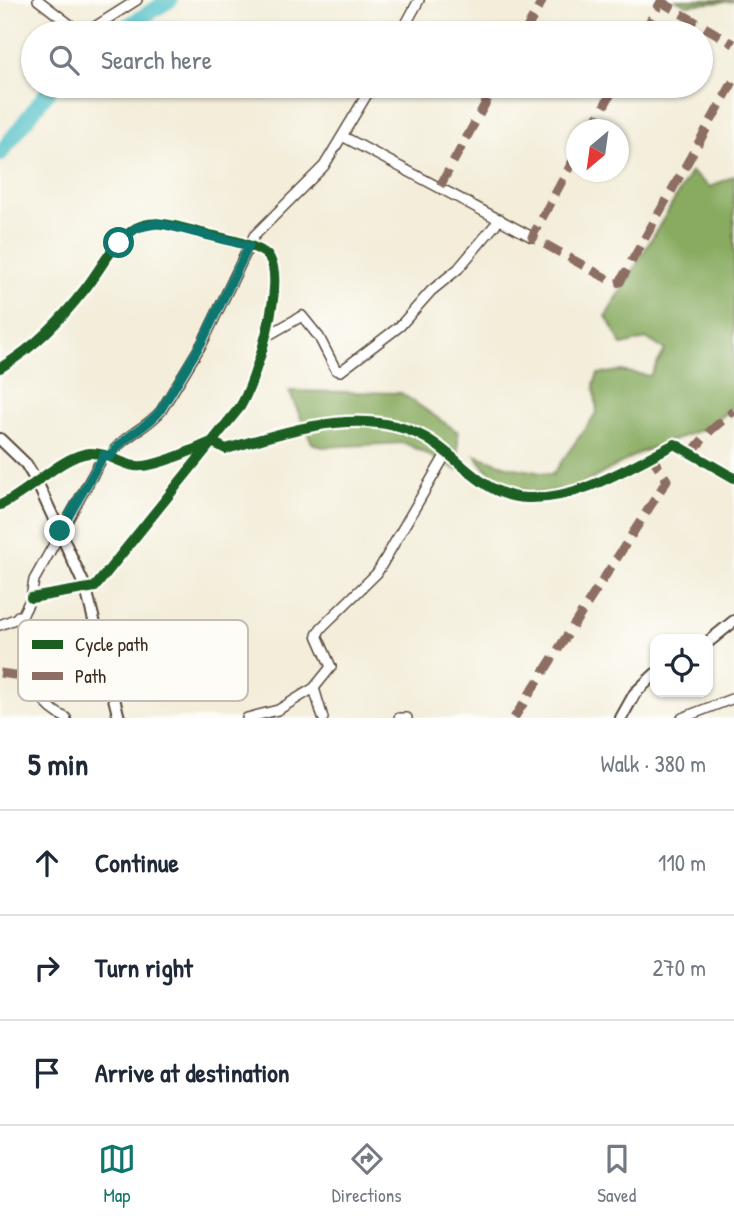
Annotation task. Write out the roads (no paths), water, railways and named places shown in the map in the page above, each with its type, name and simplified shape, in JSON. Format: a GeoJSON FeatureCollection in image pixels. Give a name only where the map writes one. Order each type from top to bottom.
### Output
{"type":"FeatureCollection","features":[{"type":"Feature","properties":{"kind":"main road"},"geometry":{"type":"LineString","coordinates":[[0,439],[26,464],[37,482],[86,589],[94,620]]}},
{"type":"Feature","properties":{"kind":"main road"},"geometry":{"type":"LineString","coordinates":[[713,638],[734,621]]}},
{"type":"Feature","properties":{"kind":"main road"},"geometry":{"type":"LineString","coordinates":[[621,718],[635,693],[650,679]]}},
{"type":"Feature","properties":{"kind":"main road"},"geometry":{"type":"LineString","coordinates":[[115,701],[119,718]]}},
{"type":"Feature","properties":{"kind":"street"},"geometry":{"type":"LineString","coordinates":[[38,0],[67,21]]}},
{"type":"Feature","properties":{"kind":"street"},"geometry":{"type":"LineString","coordinates":[[103,21],[137,0]]}},
{"type":"Feature","properties":{"kind":"street"},"geometry":{"type":"LineString","coordinates":[[408,21],[419,0]]}},
{"type":"Feature","properties":{"kind":"street"},"geometry":{"type":"LineString","coordinates":[[0,625],[22,616],[31,598],[33,580],[107,456],[152,422],[160,411],[202,342],[254,236],[324,166],[365,98]]}},
{"type":"Feature","properties":{"kind":"street"},"geometry":{"type":"LineString","coordinates":[[344,137],[532,237]]}},
{"type":"Feature","properties":{"kind":"street"},"geometry":{"type":"LineString","coordinates":[[265,337],[302,316],[319,337],[336,370],[341,371],[400,326],[431,291],[458,269],[500,219]]}},
{"type":"Feature","properties":{"kind":"street"},"geometry":{"type":"LineString","coordinates":[[0,368],[51,331],[119,243],[136,228],[158,223],[249,246],[268,256],[273,265],[275,282],[261,362],[251,390],[103,580],[95,587],[31,598]]}},
{"type":"Feature","properties":{"kind":"street"},"geometry":{"type":"LineString","coordinates":[[0,505],[74,458],[88,453],[107,456],[137,467],[149,466],[212,442],[226,449],[319,425],[379,425],[405,429],[425,437],[487,486],[508,496],[528,498],[574,492],[675,444],[734,478]]}},
{"type":"Feature","properties":{"kind":"street"},"geometry":{"type":"LineString","coordinates":[[247,718],[278,710],[314,688],[331,667],[317,635],[390,556],[446,454]]}},
{"type":"Feature","properties":{"kind":"street"},"geometry":{"type":"LineString","coordinates":[[18,616],[20,620]]}},
{"type":"Feature","properties":{"kind":"street"},"geometry":{"type":"LineString","coordinates":[[314,688],[323,718]]}},
{"type":"Feature","properties":{"kind":"street"},"geometry":{"type":"LineString","coordinates":[[682,718],[734,698]]}},
{"type":"Feature","properties":{"kind":"street"},"geometry":{"type":"LineString","coordinates":[[44,701],[52,711],[66,718]]}},
{"type":"Feature","properties":{"kind":"street"},"geometry":{"type":"LineString","coordinates":[[399,718],[407,718]]}},
{"type":"Feature","properties":{"kind":"waterway"},"geometry":{"type":"LineString","coordinates":[[136,21],[170,0]]}},
{"type":"Feature","properties":{"kind":"waterway"},"geometry":{"type":"LineString","coordinates":[[0,154],[43,98]]}}]}
